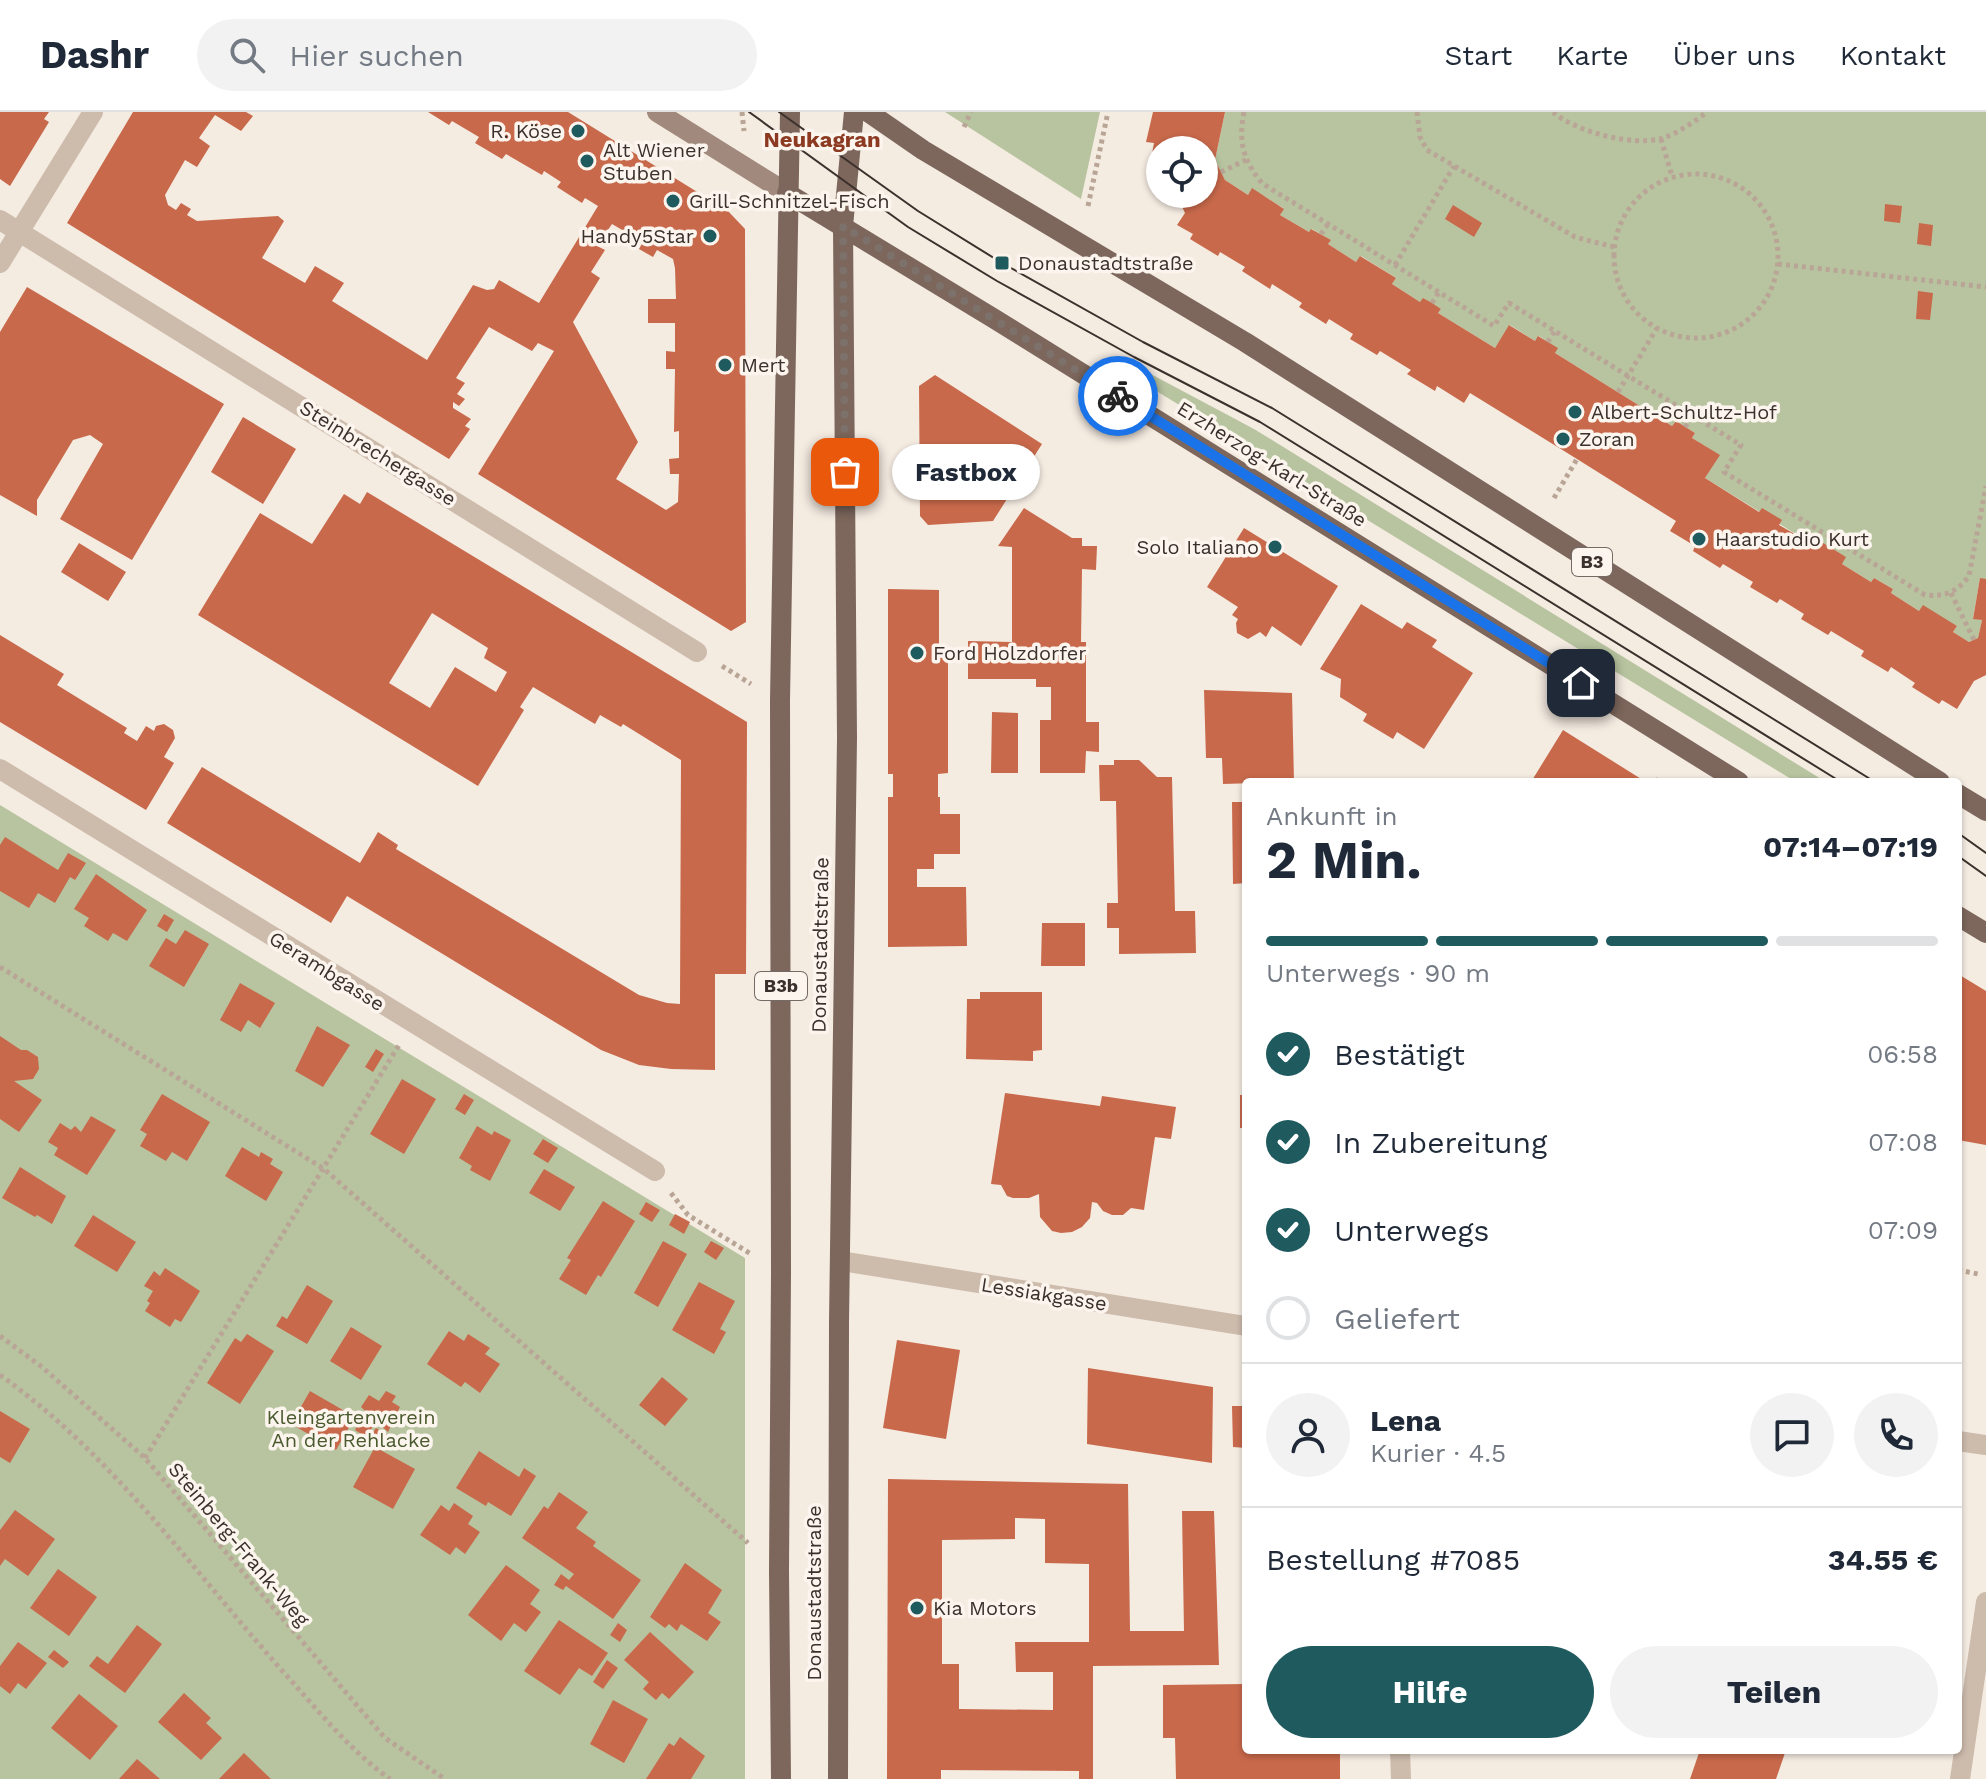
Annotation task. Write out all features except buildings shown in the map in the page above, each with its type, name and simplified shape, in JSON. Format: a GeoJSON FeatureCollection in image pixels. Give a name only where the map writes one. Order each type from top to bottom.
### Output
{"type":"FeatureCollection","features":[{"type":"Feature","properties":{"kind":"main road","name":"Erzherzog-Karl-Straße"},"geometry":{"type":"LineString","coordinates":[[657,112],[1733,778]]}},
{"type":"Feature","properties":{"kind":"main road","name":"Donaustadtstraße"},"geometry":{"type":"LineString","coordinates":[[781,1779],[780,700],[790,112]]}},
{"type":"Feature","properties":{"kind":"main road","name":"Donaustadtstraße"},"geometry":{"type":"LineString","coordinates":[[838,1779],[839,1323],[847,738],[843,226],[854,112]]}},
{"type":"Feature","properties":{"kind":"main road","name":"B3"},"geometry":{"type":"LineString","coordinates":[[868,112],[923,150],[1245,342],[1934,778]]}},
{"type":"Feature","properties":{"kind":"main road"},"geometry":{"type":"LineString","coordinates":[[1962,796],[1986,811]]}},
{"type":"Feature","properties":{"kind":"main road"},"geometry":{"type":"LineString","coordinates":[[1962,918],[1986,933]]}},
{"type":"Feature","properties":{"kind":"street"},"geometry":{"type":"LineString","coordinates":[[0,263],[93,112]]}},
{"type":"Feature","properties":{"kind":"street","name":"Steinbrechergasse"},"geometry":{"type":"LineString","coordinates":[[0,220],[697,652]]}},
{"type":"Feature","properties":{"kind":"street","name":"Gerambgasse"},"geometry":{"type":"LineString","coordinates":[[0,769],[655,1171]]}},
{"type":"Feature","properties":{"kind":"street","name":"Lessiakgasse"},"geometry":{"type":"LineString","coordinates":[[841,1261],[1242,1325]]}},
{"type":"Feature","properties":{"kind":"street"},"geometry":{"type":"LineString","coordinates":[[1962,1442],[1986,1445]]}},
{"type":"Feature","properties":{"kind":"street"},"geometry":{"type":"LineString","coordinates":[[1960,1779],[1986,1602]]}},
{"type":"Feature","properties":{"kind":"street"},"geometry":{"type":"LineString","coordinates":[[1400,1754],[1401,1779]]}},
{"type":"Feature","properties":{"kind":"path"},"geometry":{"type":"LineString","coordinates":[[964,127],[971,112]]}},
{"type":"Feature","properties":{"kind":"path"},"geometry":{"type":"LineString","coordinates":[[1088,206],[1108,112]]}},
{"type":"Feature","properties":{"kind":"path"},"geometry":{"type":"LineString","coordinates":[[1244,112],[1240,133],[1246,160],[1263,184],[1494,326],[1509,303],[1741,445],[1724,472],[1925,595],[1951,593],[1969,576],[1986,486]]}},
{"type":"Feature","properties":{"kind":"path"},"geometry":{"type":"LineString","coordinates":[[1417,112],[1420,137],[1427,150],[1575,237],[1614,247]]}},
{"type":"Feature","properties":{"kind":"path"},"geometry":{"type":"LineString","coordinates":[[1553,112],[1592,133],[1626,139],[1661,139],[1707,112]]}},
{"type":"Feature","properties":{"kind":"path"},"geometry":{"type":"LineString","coordinates":[[1661,139],[1672,176]]}},
{"type":"Feature","properties":{"kind":"path"},"geometry":{"type":"LineString","coordinates":[[1221,172],[1246,160]]}},
{"type":"Feature","properties":{"kind":"path"},"geometry":{"type":"LineString","coordinates":[[1395,265],[1454,166]]}},
{"type":"Feature","properties":{"kind":"path"},"geometry":{"type":"LineString","coordinates":[[1705,174],[1736,183],[1760,204],[1775,232],[1778,264],[1769,295],[1748,320],[1719,335],[1687,338],[1657,328],[1632,307],[1617,279],[1614,247],[1623,216],[1644,191],[1672,176],[1705,174]]}},
{"type":"Feature","properties":{"kind":"path"},"geometry":{"type":"LineString","coordinates":[[1321,234],[1328,224]]}},
{"type":"Feature","properties":{"kind":"path"},"geometry":{"type":"LineString","coordinates":[[1778,264],[1986,287]]}},
{"type":"Feature","properties":{"kind":"path"},"geometry":{"type":"LineString","coordinates":[[1432,303],[1439,292]]}},
{"type":"Feature","properties":{"kind":"path"},"geometry":{"type":"LineString","coordinates":[[1618,392],[1657,328]]}},
{"type":"Feature","properties":{"kind":"path"},"geometry":{"type":"LineString","coordinates":[[1548,342],[1555,331]]}},
{"type":"Feature","properties":{"kind":"path"},"geometry":{"type":"LineString","coordinates":[[1685,427],[1693,416]]}},
{"type":"Feature","properties":{"kind":"path"},"geometry":{"type":"LineString","coordinates":[[1554,498],[1577,459]]}},
{"type":"Feature","properties":{"kind":"path"},"geometry":{"type":"LineString","coordinates":[[1772,514],[1778,505]]}},
{"type":"Feature","properties":{"kind":"path"},"geometry":{"type":"LineString","coordinates":[[1978,532],[1986,533]]}},
{"type":"Feature","properties":{"kind":"path"},"geometry":{"type":"LineString","coordinates":[[1884,583],[1889,574]]}},
{"type":"Feature","properties":{"kind":"path"},"geometry":{"type":"LineString","coordinates":[[1951,593],[1974,640]]}},
{"type":"Feature","properties":{"kind":"path"},"geometry":{"type":"LineString","coordinates":[[697,652],[756,687]]}},
{"type":"Feature","properties":{"kind":"path"},"geometry":{"type":"LineString","coordinates":[[0,967],[324,1169],[755,1549]]}},
{"type":"Feature","properties":{"kind":"path"},"geometry":{"type":"LineString","coordinates":[[145,1458],[412,1024]]}},
{"type":"Feature","properties":{"kind":"path"},"geometry":{"type":"LineString","coordinates":[[655,1171],[688,1215],[752,1254]]}},
{"type":"Feature","properties":{"kind":"path"},"geometry":{"type":"LineString","coordinates":[[1962,1271],[1978,1274]]}},
{"type":"Feature","properties":{"kind":"path","name":"Steinberg-Frank-Weg"},"geometry":{"type":"LineString","coordinates":[[0,1336],[42,1367],[145,1458],[385,1738],[445,1779]]}},
{"type":"Feature","properties":{"kind":"path"},"geometry":{"type":"LineString","coordinates":[[0,1375],[22,1390],[101,1462],[170,1537],[247,1631],[336,1730],[390,1779]]}},
{"type":"Feature","properties":{"kind":"green space"},"geometry":{"type":"Polygon","coordinates":[[[945,112],[1100,112],[1081,199],[945,112]]]}},
{"type":"Feature","properties":{"kind":"green space"},"geometry":{"type":"Polygon","coordinates":[[[1225,112],[1986,112],[1986,579],[1980,579],[1973,618],[1982,620],[1978,638],[1969,642],[1953,632],[1957,626],[1919,611],[1891,593],[1893,589],[1874,578],[1871,582],[1842,564],[1845,557],[1810,536],[1807,541],[1705,478],[1719,455],[1692,438],[1695,433],[1676,421],[1672,426],[1555,353],[1557,348],[1539,336],[1535,341],[1510,325],[1495,348],[1438,313],[1441,309],[1420,302],[1392,284],[1396,278],[1361,256],[1356,262],[1328,244],[1330,240],[1280,215],[1283,208],[1252,189],[1248,195],[1225,180],[1218,166],[1218,146],[1225,112]]]}},
{"type":"Feature","properties":{"kind":"green space"},"geometry":{"type":"Polygon","coordinates":[[[1130,363],[1254,429],[1820,778],[1789,778],[1127,373],[1130,363]]]}},
{"type":"Feature","properties":{"kind":"green space","name":"Kleingartenverein An der Rehlacke"},"geometry":{"type":"Polygon","coordinates":[[[0,805],[745,1258],[745,1779],[0,1779],[0,805]]]}},
{"type":"Feature","properties":{"kind":"tram line"},"geometry":{"type":"LineString","coordinates":[[749,112],[908,227],[997,281],[1134,357],[1260,422],[1835,778]]}},
{"type":"Feature","properties":{"kind":"tram line"},"geometry":{"type":"LineString","coordinates":[[779,112],[918,211],[1002,263],[1143,342],[1272,408],[1869,778]]}},
{"type":"Feature","properties":{"kind":"tram line"},"geometry":{"type":"LineString","coordinates":[[1962,836],[1986,853]]}},
{"type":"Feature","properties":{"kind":"tram line"},"geometry":{"type":"LineString","coordinates":[[1962,859],[1986,876]]}},
{"type":"Feature","properties":{"kind":"way so far"},"geometry":{"type":"LineString","coordinates":[[845,472],[843,226],[1118,396]]}},
{"type":"Feature","properties":{"kind":"place","name":"R. Köse"},"geometry":{"type":"Point","coordinates":[578,131]}},
{"type":"Feature","properties":{"kind":"place","name":"Alt Wiener Stuben"},"geometry":{"type":"Point","coordinates":[587,161]}},
{"type":"Feature","properties":{"kind":"place","name":"Grill-Schnitzel-Fisch"},"geometry":{"type":"Point","coordinates":[673,201]}},
{"type":"Feature","properties":{"kind":"place","name":"Handy5Star"},"geometry":{"type":"Point","coordinates":[710,236]}},
{"type":"Feature","properties":{"kind":"place","name":"Donaustadtstraße"},"geometry":{"type":"Point","coordinates":[1002,263]}},
{"type":"Feature","properties":{"kind":"place","name":"Mert"},"geometry":{"type":"Point","coordinates":[725,365]}},
{"type":"Feature","properties":{"kind":"place","name":"Albert-Schultz-Hof"},"geometry":{"type":"Point","coordinates":[1575,412]}},
{"type":"Feature","properties":{"kind":"place","name":"Zoran"},"geometry":{"type":"Point","coordinates":[1563,439]}},
{"type":"Feature","properties":{"kind":"place","name":"Fastbox"},"geometry":{"type":"Point","coordinates":[845,472]}},
{"type":"Feature","properties":{"kind":"place","name":"Haarstudio Kurt"},"geometry":{"type":"Point","coordinates":[1699,539]}},
{"type":"Feature","properties":{"kind":"place","name":"Solo Italiano"},"geometry":{"type":"Point","coordinates":[1275,547]}},
{"type":"Feature","properties":{"kind":"place","name":"Ford Holzdorfer"},"geometry":{"type":"Point","coordinates":[917,653]}},
{"type":"Feature","properties":{"kind":"place","name":"Kia Motors"},"geometry":{"type":"Point","coordinates":[917,1608]}},
{"type":"Feature","properties":{"kind":"district","name":"Neukagran"},"geometry":{"type":"Point","coordinates":[822,139]}},
{"type":"Feature","properties":{"kind":"route"},"geometry":{"type":"LineString","coordinates":[[1118,396],[1581,683]]}}]}
